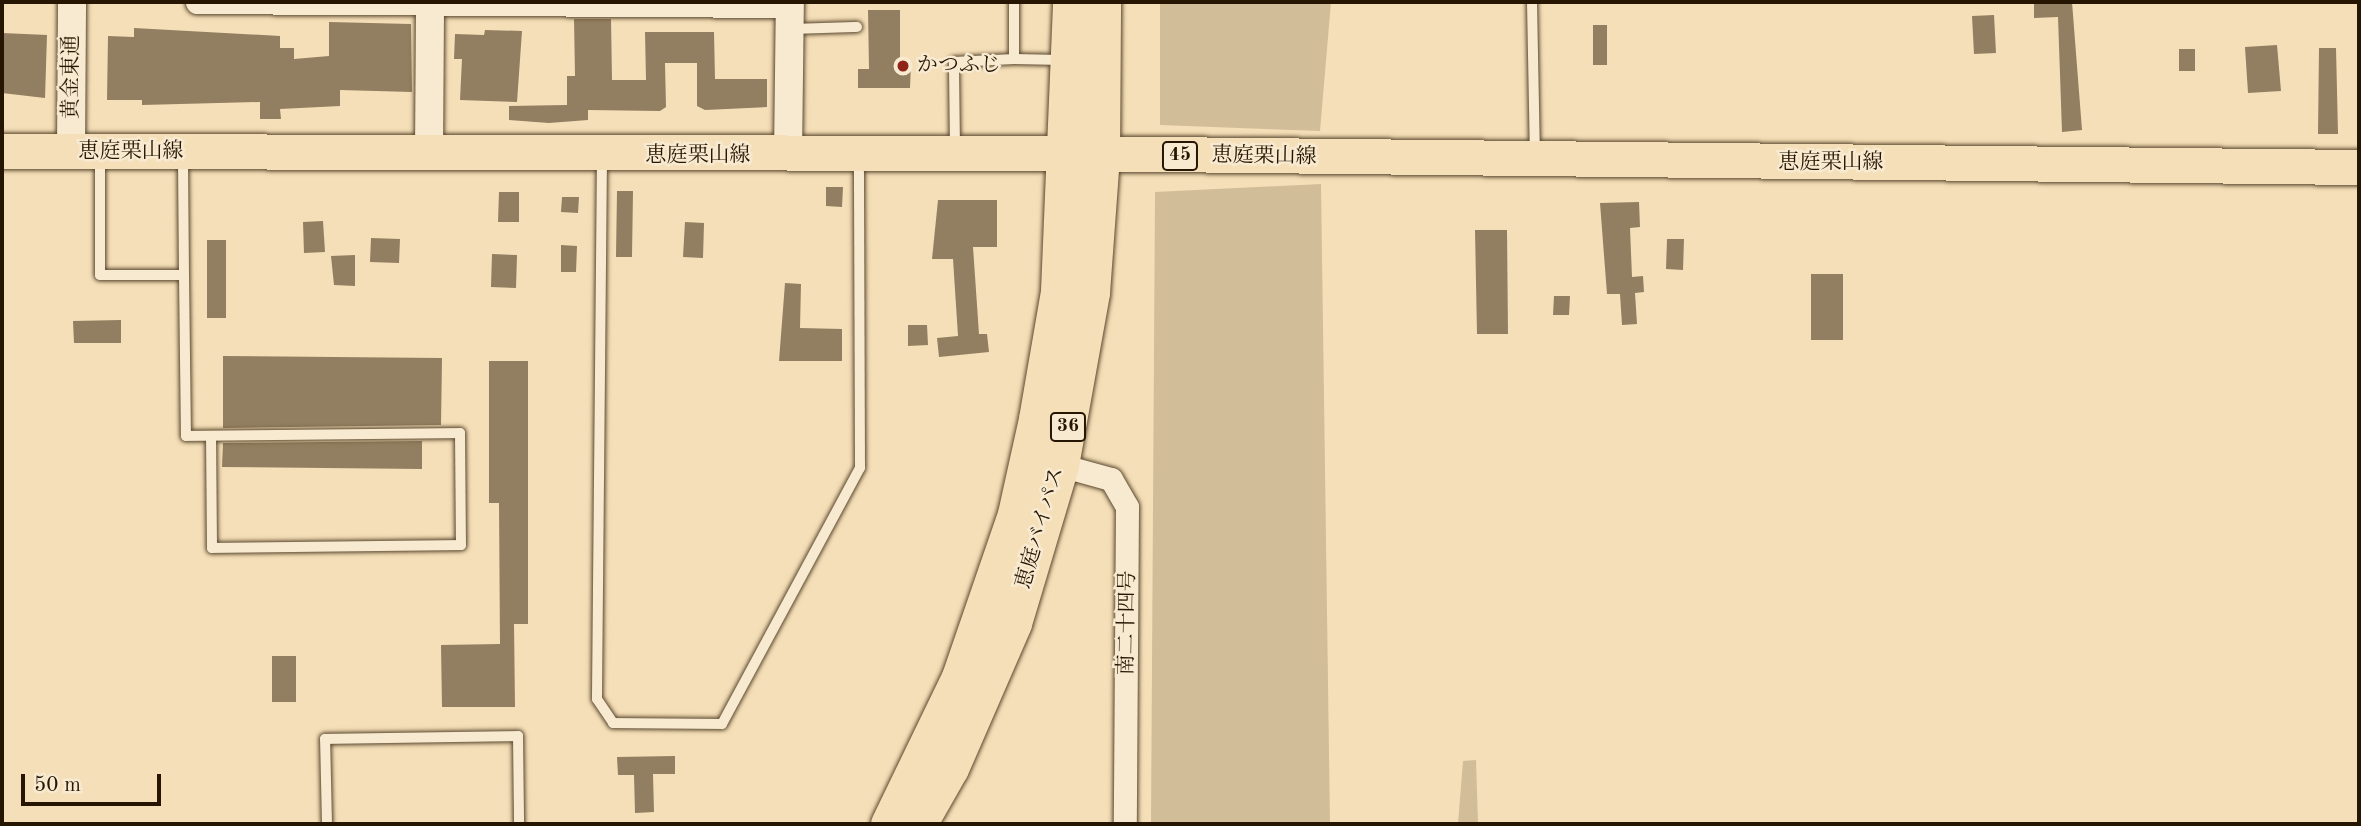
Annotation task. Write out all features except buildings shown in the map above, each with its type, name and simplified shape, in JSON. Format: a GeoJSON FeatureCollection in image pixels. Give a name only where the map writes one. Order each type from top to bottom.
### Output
{"type":"FeatureCollection","features":[{"type":"Feature","properties":{"kind":"highway","name":"恵庭バイパス"},"geometry":{"type":"LineString","coordinates":[[918,824],[950,768],[1013,623],[1060,465],[1091,292],[1083,154],[1069,60],[1071,2]]}},
{"type":"Feature","properties":{"kind":"highway","name":"恵庭バイパス"},"geometry":{"type":"LineString","coordinates":[[889,824],[960,677],[1016,514],[1083,154],[1102,2]]}},
{"type":"Feature","properties":{"kind":"main road","name":"恵庭栗山線"},"geometry":{"type":"LineString","coordinates":[[2,151],[788,156],[1083,154],[2359,167]]}},
{"type":"Feature","properties":{"kind":"street","name":"黄金東通"},"geometry":{"type":"LineString","coordinates":[[72,2],[86,152]]}},
{"type":"Feature","properties":{"kind":"street"},"geometry":{"type":"LineString","coordinates":[[197,2],[663,3],[789,12],[788,156]]}},
{"type":"Feature","properties":{"kind":"street"},"geometry":{"type":"LineString","coordinates":[[429,154],[430,4]]}},
{"type":"Feature","properties":{"kind":"street","name":"南二十四号"},"geometry":{"type":"LineString","coordinates":[[1060,465],[1111,479],[1127,507],[1125,824]]}},
{"type":"Feature","properties":{"kind":"lane"},"geometry":{"type":"LineString","coordinates":[[1014,2],[1014,59]]}},
{"type":"Feature","properties":{"kind":"lane"},"geometry":{"type":"LineString","coordinates":[[1532,2],[1535,160]]}},
{"type":"Feature","properties":{"kind":"lane"},"geometry":{"type":"LineString","coordinates":[[789,12],[857,27]]}},
{"type":"Feature","properties":{"kind":"lane"},"geometry":{"type":"LineString","coordinates":[[955,155],[954,62],[1069,60]]}},
{"type":"Feature","properties":{"kind":"lane"},"geometry":{"type":"LineString","coordinates":[[86,152],[100,275],[184,275]]}},
{"type":"Feature","properties":{"kind":"lane"},"geometry":{"type":"LineString","coordinates":[[183,152],[186,436],[460,433],[461,545],[212,548],[211,436]]}},
{"type":"Feature","properties":{"kind":"lane"},"geometry":{"type":"LineString","coordinates":[[602,155],[597,699],[614,723],[709,724],[722,724],[860,468],[859,156]]}},
{"type":"Feature","properties":{"kind":"lane"},"geometry":{"type":"LineString","coordinates":[[327,824],[325,739],[518,736],[519,824]]}},
{"type":"Feature","properties":{"kind":"shaded area"},"geometry":{"type":"Polygon","coordinates":[[[1160,2],[1331,2],[1320,131],[1160,125],[1160,2]]]}},
{"type":"Feature","properties":{"kind":"shaded area"},"geometry":{"type":"Polygon","coordinates":[[[1321,184],[1330,824],[1151,824],[1155,192],[1321,184]]]}},
{"type":"Feature","properties":{"kind":"shaded area"},"geometry":{"type":"Polygon","coordinates":[[[1476,760],[1478,824],[1458,824],[1463,761],[1476,760]]]}},
{"type":"Feature","properties":{"kind":"place","name":"かつふじ"},"geometry":{"type":"Point","coordinates":[903,66]}}]}
